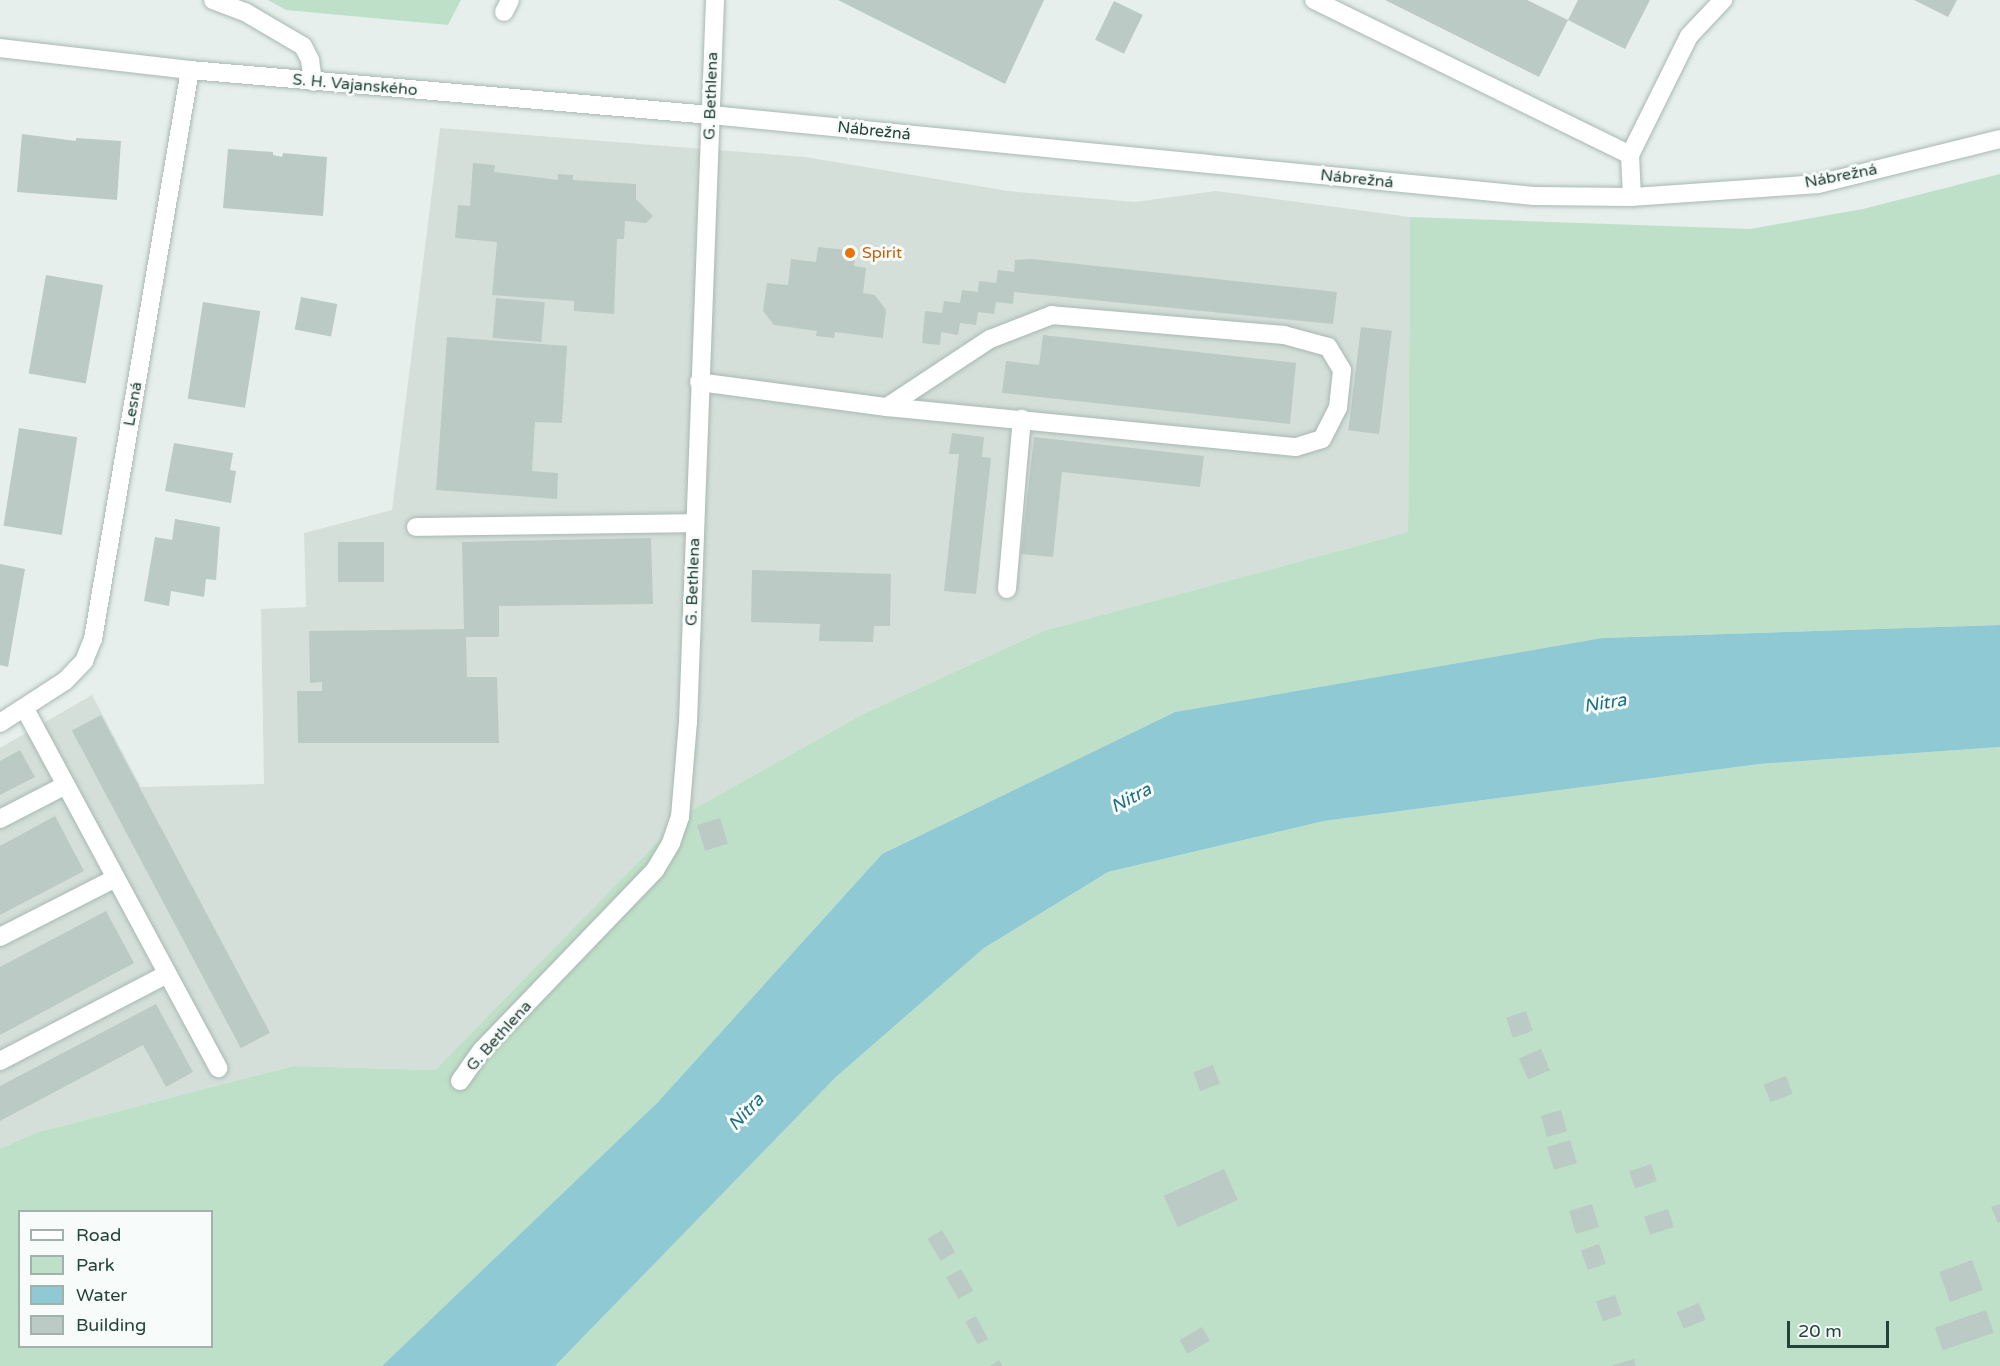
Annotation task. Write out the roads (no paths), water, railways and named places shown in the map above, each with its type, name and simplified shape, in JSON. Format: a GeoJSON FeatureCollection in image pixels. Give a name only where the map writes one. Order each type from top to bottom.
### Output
{"type":"FeatureCollection","features":[{"type":"Feature","properties":{"kind":"street"},"geometry":{"type":"LineString","coordinates":[[213,0],[245,12],[303,46],[310,60],[313,82]]}},
{"type":"Feature","properties":{"kind":"street","name":"G. Bethlena"},"geometry":{"type":"LineString","coordinates":[[460,1081],[482,1050],[655,870],[671,843],[686,772],[715,0]]}},
{"type":"Feature","properties":{"kind":"street"},"geometry":{"type":"LineString","coordinates":[[1314,0],[1630,155]]}},
{"type":"Feature","properties":{"kind":"street"},"geometry":{"type":"LineString","coordinates":[[1632,197],[1630,155],[1689,36],[1723,0]]}},
{"type":"Feature","properties":{"kind":"street","name":"S. H. Vajanského"},"geometry":{"type":"LineString","coordinates":[[0,48],[313,82],[711,115]]}},
{"type":"Feature","properties":{"kind":"street","name":"Lesná"},"geometry":{"type":"LineString","coordinates":[[0,723],[25,709],[65,681],[84,661],[93,639],[190,70]]}},
{"type":"Feature","properties":{"kind":"street","name":"Nábrežná"},"geometry":{"type":"LineString","coordinates":[[711,115],[1522,195],[1632,197],[1818,184],[2000,139]]}},
{"type":"Feature","properties":{"kind":"street"},"geometry":{"type":"LineString","coordinates":[[699,382],[887,407],[1296,447],[1322,439],[1338,408],[1342,370],[1328,347],[1284,335],[1052,315],[990,339],[887,407]]}},
{"type":"Feature","properties":{"kind":"street"},"geometry":{"type":"LineString","coordinates":[[1006,589],[1022,419]]}},
{"type":"Feature","properties":{"kind":"street"},"geometry":{"type":"LineString","coordinates":[[416,527],[694,523]]}},
{"type":"Feature","properties":{"kind":"street"},"geometry":{"type":"LineString","coordinates":[[25,709],[218,1068]]}},
{"type":"Feature","properties":{"kind":"street"},"geometry":{"type":"LineString","coordinates":[[0,819],[66,785]]}},
{"type":"Feature","properties":{"kind":"street"},"geometry":{"type":"LineString","coordinates":[[0,937],[116,878]]}},
{"type":"Feature","properties":{"kind":"street"},"geometry":{"type":"LineString","coordinates":[[0,1061],[167,974]]}},
{"type":"Feature","properties":{"kind":"water","name":"Nitra"},"geometry":{"type":"Polygon","coordinates":[[[2000,625],[2000,747],[1760,764],[1324,821],[1108,872],[984,948],[836,1077],[555,1366],[382,1366],[658,1102],[882,854],[1175,712],[1602,638],[2000,625]]]}},
{"type":"Feature","properties":{"kind":"place","name":"Spirit"},"geometry":{"type":"Point","coordinates":[850,253]}}]}
